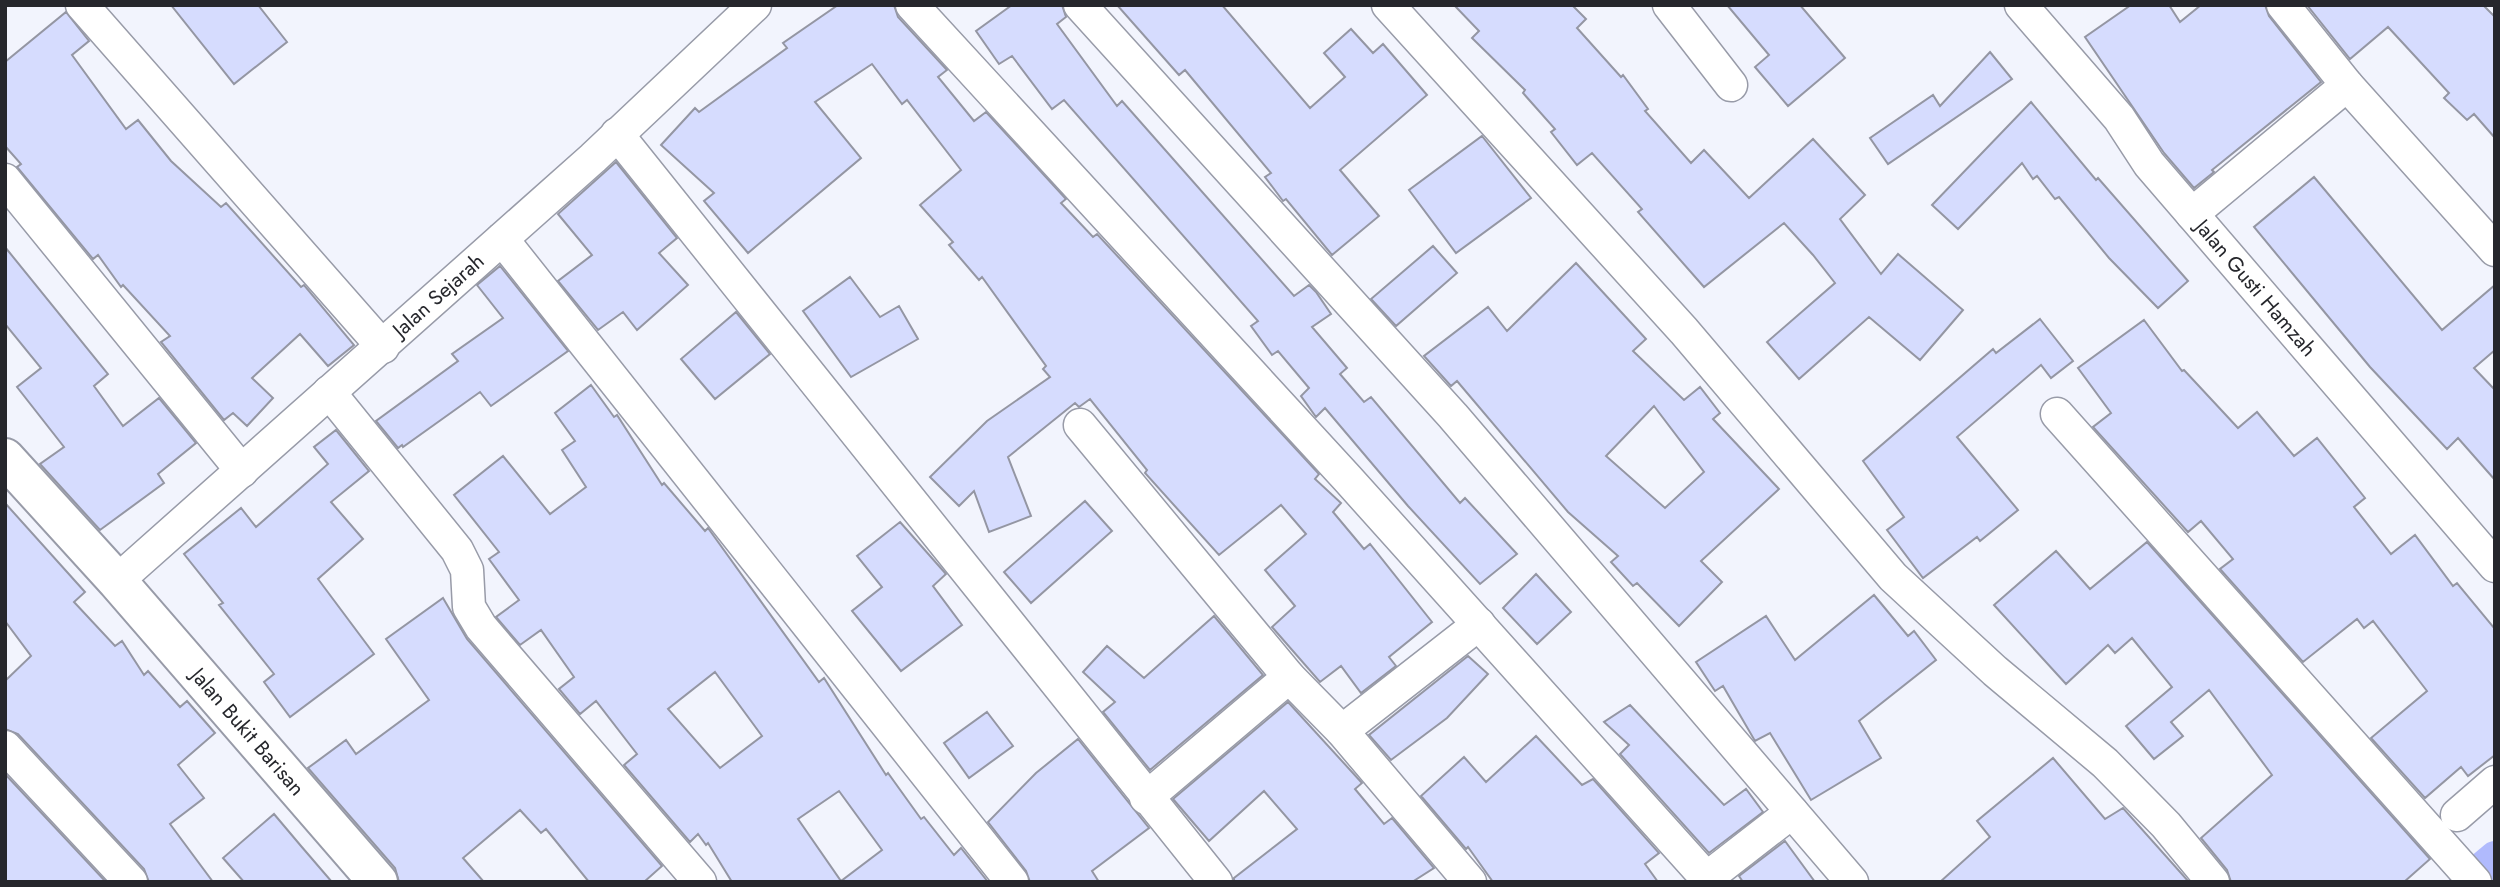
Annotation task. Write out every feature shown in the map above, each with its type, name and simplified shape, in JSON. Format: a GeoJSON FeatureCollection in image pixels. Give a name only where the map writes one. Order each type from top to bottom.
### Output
{"type":"FeatureCollection","features":[{"type":"Feature","properties":{"kind":"street"},"geometry":{"type":"LineString","coordinates":[[82,5],[383,346]]}},
{"type":"Feature","properties":{"kind":"street"},"geometry":{"type":"LineString","coordinates":[[912,5],[1479,624],[1709,880],[1792,812]]}},
{"type":"Feature","properties":{"kind":"street"},"geometry":{"type":"LineString","coordinates":[[1080,5],[1453,416],[1852,882]]}},
{"type":"Feature","properties":{"kind":"street"},"geometry":{"type":"LineString","coordinates":[[1388,5],[1684,331],[1893,578],[1995,671],[2105,762],[2166,825],[2213,882]]}},
{"type":"Feature","properties":{"kind":"street"},"geometry":{"type":"LineString","coordinates":[[1670,5],[1731,85]]}},
{"type":"Feature","properties":{"kind":"street","name":"Jalan Gusti Hamzah"},"geometry":{"type":"LineString","coordinates":[[2021,5],[2119,118],[2149,164],[2495,566]]}},
{"type":"Feature","properties":{"kind":"street"},"geometry":{"type":"LineString","coordinates":[[2283,5],[2347,85],[2495,250]]}},
{"type":"Feature","properties":{"kind":"street","name":"Jalan Sejarah"},"geometry":{"type":"LineString","coordinates":[[117,581],[502,239],[617,134],[745,9]]}},
{"type":"Feature","properties":{"kind":"street"},"geometry":{"type":"LineString","coordinates":[[2192,214],[2347,85]]}},
{"type":"Feature","properties":{"kind":"street"},"geometry":{"type":"LineString","coordinates":[[617,134],[1146,798],[1216,882]]}},
{"type":"Feature","properties":{"kind":"street"},"geometry":{"type":"LineString","coordinates":[[5,180],[242,471]]}},
{"type":"Feature","properties":{"kind":"street"},"geometry":{"type":"LineString","coordinates":[[502,239],[1012,882]]}},
{"type":"Feature","properties":{"kind":"street"},"geometry":{"type":"LineString","coordinates":[[329,393],[457,550],[467,570],[469,607],[481,627],[700,882]]}},
{"type":"Feature","properties":{"kind":"street"},"geometry":{"type":"LineString","coordinates":[[2057,414],[2466,872]]}},
{"type":"Feature","properties":{"kind":"street"},"geometry":{"type":"LineString","coordinates":[[1080,425],[1289,677],[1342,731],[1470,882]]}},
{"type":"Feature","properties":{"kind":"street","name":"Jalan Bukit Barisan"},"geometry":{"type":"LineString","coordinates":[[6,460],[117,581],[378,882]]}},
{"type":"Feature","properties":{"kind":"street"},"geometry":{"type":"LineString","coordinates":[[1342,731],[1479,624]]}},
{"type":"Feature","properties":{"kind":"street"},"geometry":{"type":"LineString","coordinates":[[1146,798],[1289,677]]}},
{"type":"Feature","properties":{"kind":"street"},"geometry":{"type":"LineString","coordinates":[[5,747],[131,882]]}},
{"type":"Feature","properties":{"kind":"street"},"geometry":{"type":"LineString","coordinates":[[2457,816],[2495,782]]}},
{"type":"Feature","properties":{"kind":"building"},"geometry":{"type":"Polygon","coordinates":[[[171,5],[258,5],[287,42],[234,84],[171,5]]]}},
{"type":"Feature","properties":{"kind":"building"},"geometry":{"type":"Polygon","coordinates":[[[838,5],[894,5],[898,17],[947,70],[938,77],[974,121],[986,112],[1066,199],[1061,203],[1093,237],[1097,234],[1319,474],[1315,479],[1341,503],[1333,512],[1364,549],[1370,544],[1432,622],[1389,657],[1396,666],[1361,693],[1341,666],[1320,682],[1272,627],[1295,606],[1265,570],[1306,534],[1281,505],[1219,555],[1145,473],[1147,470],[1090,399],[1079,407],[1075,403],[1008,457],[1031,516],[989,532],[974,491],[959,506],[930,477],[987,421],[1050,377],[1043,369],[1046,366],[982,277],[979,280],[949,245],[953,242],[920,205],[961,170],[907,100],[902,104],[872,64],[815,102],[861,158],[748,253],[704,201],[714,193],[661,145],[695,108],[699,112],[787,48],[783,43],[838,5]]]}},
{"type":"Feature","properties":{"kind":"building"},"geometry":{"type":"Polygon","coordinates":[[[1012,5],[1062,5],[1066,17],[1057,24],[1117,106],[1122,101],[1294,296],[1309,285],[1316,292],[1331,314],[1312,327],[1347,368],[1340,374],[1364,402],[1371,397],[1460,503],[1465,498],[1517,554],[1480,584],[1408,506],[1325,408],[1316,417],[1301,396],[1309,388],[1278,351],[1272,355],[1251,326],[1258,321],[1064,100],[1052,109],[1012,56],[999,64],[976,31],[1012,5]]]}},
{"type":"Feature","properties":{"kind":"building"},"geometry":{"type":"Polygon","coordinates":[[[1117,5],[1222,5],[1310,108],[1345,77],[1324,53],[1351,29],[1373,53],[1383,44],[1427,95],[1340,170],[1379,216],[1332,255],[1286,199],[1283,201],[1265,177],[1271,173],[1185,70],[1179,75],[1117,5]]]}},
{"type":"Feature","properties":{"kind":"building"},"geometry":{"type":"Polygon","coordinates":[[[1454,5],[1572,5],[1586,19],[1577,28],[1621,77],[1623,75],[1648,109],[1645,111],[1691,163],[1704,150],[1749,198],[1813,139],[1865,195],[1840,219],[1881,274],[1898,254],[1963,310],[1920,360],[1869,317],[1799,379],[1767,342],[1835,283],[1784,223],[1704,287],[1638,212],[1642,209],[1592,153],[1577,165],[1551,132],[1555,129],[1523,93],[1525,90],[1472,38],[1479,31],[1454,5]]]}},
{"type":"Feature","properties":{"kind":"building"},"geometry":{"type":"Polygon","coordinates":[[[1727,5],[1800,5],[1845,58],[1788,106],[1755,67],[1769,55],[1727,5]]]}},
{"type":"Feature","properties":{"kind":"building"},"geometry":{"type":"Polygon","coordinates":[[[2131,5],[2169,5],[2180,22],[2201,5],[2265,5],[2269,16],[2321,82],[2212,170],[2214,172],[2194,188],[2164,153],[2085,37],[2131,5]]]}},
{"type":"Feature","properties":{"kind":"building"},"geometry":{"type":"Polygon","coordinates":[[[2307,5],[2483,5],[2495,17],[2495,138],[2474,114],[2467,120],[2444,98],[2449,93],[2388,27],[2350,59],[2307,5]]]}},
{"type":"Feature","properties":{"kind":"building"},"geometry":{"type":"Polygon","coordinates":[[[66,12],[89,41],[72,55],[126,129],[138,120],[171,161],[221,207],[226,203],[301,287],[304,285],[354,345],[328,366],[300,334],[252,378],[273,398],[247,426],[233,413],[224,420],[161,342],[170,336],[123,285],[121,287],[98,255],[93,259],[17,167],[21,164],[5,146],[5,62],[66,12]]]}},
{"type":"Feature","properties":{"kind":"building"},"geometry":{"type":"Polygon","coordinates":[[[1990,52],[2012,79],[1888,164],[1870,138],[1933,95],[1940,106],[1990,52]]]}},
{"type":"Feature","properties":{"kind":"building"},"geometry":{"type":"Polygon","coordinates":[[[2031,102],[2096,180],[2098,178],[2188,281],[2158,308],[2109,258],[2059,197],[2055,199],[2037,176],[2033,179],[2022,163],[1958,229],[1932,205],[2031,102]]]}},
{"type":"Feature","properties":{"kind":"building"},"geometry":{"type":"Polygon","coordinates":[[[1482,136],[1531,198],[1456,253],[1409,190],[1482,136]]]}},
{"type":"Feature","properties":{"kind":"building"},"geometry":{"type":"Polygon","coordinates":[[[616,162],[677,238],[659,253],[688,285],[637,330],[623,312],[598,330],[558,281],[592,255],[558,214],[616,162]]]}},
{"type":"Feature","properties":{"kind":"building"},"geometry":{"type":"Polygon","coordinates":[[[2314,177],[2442,330],[2495,285],[2495,350],[2474,368],[2495,390],[2495,480],[2458,438],[2447,449],[2370,367],[2254,227],[2314,177]]]}},
{"type":"Feature","properties":{"kind":"building"},"geometry":{"type":"Polygon","coordinates":[[[1433,246],[1457,273],[1396,326],[1371,299],[1433,246]]]}},
{"type":"Feature","properties":{"kind":"building"},"geometry":{"type":"Polygon","coordinates":[[[5,247],[108,374],[94,386],[123,426],[159,398],[196,443],[158,474],[164,483],[100,530],[40,464],[64,447],[17,387],[41,368],[5,324],[5,247]]]}},
{"type":"Feature","properties":{"kind":"building"},"geometry":{"type":"Polygon","coordinates":[[[1576,263],[1646,339],[1633,351],[1684,400],[1700,387],[1720,413],[1713,419],[1779,489],[1701,561],[1722,582],[1679,626],[1637,583],[1633,586],[1611,562],[1618,556],[1568,512],[1457,381],[1451,386],[1424,356],[1488,307],[1507,331],[1576,263]],[[1654,406],[1606,456],[1665,508],[1704,472],[1654,406]]]}},
{"type":"Feature","properties":{"kind":"building"},"geometry":{"type":"Polygon","coordinates":[[[500,266],[568,351],[491,406],[480,392],[398,448],[376,421],[458,361],[452,354],[503,318],[477,285],[500,266]]]}},
{"type":"Feature","properties":{"kind":"building"},"geometry":{"type":"Polygon","coordinates":[[[850,277],[880,317],[899,306],[918,339],[851,377],[803,311],[850,277]]]}},
{"type":"Feature","properties":{"kind":"building"},"geometry":{"type":"Polygon","coordinates":[[[736,312],[770,354],[715,399],[681,359],[736,312]]]}},
{"type":"Feature","properties":{"kind":"building"},"geometry":{"type":"Polygon","coordinates":[[[2040,319],[2073,361],[2051,378],[2041,365],[1957,437],[2018,510],[1980,541],[1977,537],[1923,578],[1887,530],[1904,517],[1863,461],[1993,349],[1996,353],[2040,319]]]}},
{"type":"Feature","properties":{"kind":"building"},"geometry":{"type":"Polygon","coordinates":[[[2144,320],[2182,371],[2184,370],[2238,428],[2257,412],[2294,456],[2317,438],[2365,498],[2354,507],[2391,554],[2415,535],[2453,586],[2457,583],[2495,629],[2495,755],[2468,776],[2461,767],[2425,798],[2371,738],[2427,691],[2373,621],[2364,628],[2357,619],[2303,662],[2220,569],[2233,559],[2201,521],[2188,532],[2093,427],[2111,413],[2078,368],[2144,320]]]}},
{"type":"Feature","properties":{"kind":"building"},"geometry":{"type":"Polygon","coordinates":[[[591,385],[614,417],[617,415],[662,485],[664,483],[705,531],[708,528],[819,682],[824,678],[886,775],[888,773],[921,819],[924,817],[954,855],[961,848],[988,882],[732,882],[708,843],[706,845],[698,834],[690,842],[624,765],[637,754],[596,701],[580,714],[559,689],[574,677],[541,630],[520,645],[496,617],[519,600],[489,559],[499,552],[454,495],[503,456],[550,514],[586,487],[562,450],[575,441],[555,413],[591,385]],[[715,672],[668,709],[720,768],[762,736],[715,672]],[[839,791],[798,819],[841,881],[882,850],[839,791]]]}},
{"type":"Feature","properties":{"kind":"building"},"geometry":{"type":"Polygon","coordinates":[[[336,430],[369,471],[331,502],[363,539],[318,579],[374,654],[290,717],[264,682],[274,674],[219,605],[223,603],[184,554],[241,508],[256,527],[328,464],[314,447],[336,430]]]}},
{"type":"Feature","properties":{"kind":"building"},"geometry":{"type":"Polygon","coordinates":[[[1085,501],[1112,531],[1031,603],[1004,572],[1085,501]]]}},
{"type":"Feature","properties":{"kind":"building"},"geometry":{"type":"Polygon","coordinates":[[[5,503],[85,592],[74,602],[115,646],[122,641],[144,675],[148,671],[180,707],[187,701],[215,733],[178,765],[204,798],[170,824],[213,882],[149,882],[144,869],[18,734],[5,729],[5,681],[31,656],[5,621],[5,503]]]}},
{"type":"Feature","properties":{"kind":"building"},"geometry":{"type":"Polygon","coordinates":[[[900,522],[946,574],[933,586],[962,625],[901,671],[852,611],[882,587],[857,556],[900,522]]]}},
{"type":"Feature","properties":{"kind":"building"},"geometry":{"type":"Polygon","coordinates":[[[2147,542],[2430,859],[2404,882],[2231,882],[2227,870],[2201,838],[2272,775],[2209,690],[2171,722],[2183,736],[2154,759],[2126,726],[2172,687],[2132,638],[2115,653],[2108,645],[2066,684],[1994,605],[2056,551],[2090,589],[2147,542]]]}},
{"type":"Feature","properties":{"kind":"building"},"geometry":{"type":"Polygon","coordinates":[[[1536,574],[1571,612],[1537,644],[1503,608],[1536,574]]]}},
{"type":"Feature","properties":{"kind":"building"},"geometry":{"type":"Polygon","coordinates":[[[1874,595],[1908,636],[1914,631],[1936,660],[1859,721],[1881,758],[1811,800],[1770,733],[1755,741],[1723,686],[1715,691],[1696,662],[1766,616],[1795,660],[1874,595]]]}},
{"type":"Feature","properties":{"kind":"building"},"geometry":{"type":"Polygon","coordinates":[[[443,598],[467,639],[662,866],[644,882],[589,882],[546,829],[541,833],[520,810],[463,858],[484,882],[399,882],[395,868],[308,768],[346,740],[356,754],[429,700],[386,639],[443,598]]]}},
{"type":"Feature","properties":{"kind":"building"},"geometry":{"type":"Polygon","coordinates":[[[1214,616],[1263,675],[1150,770],[1103,712],[1115,702],[1083,672],[1107,646],[1144,678],[1214,616]]]}},
{"type":"Feature","properties":{"kind":"building"},"geometry":{"type":"Polygon","coordinates":[[[1468,656],[1488,674],[1447,718],[1391,760],[1369,735],[1468,656]]]}},
{"type":"Feature","properties":{"kind":"building"},"geometry":{"type":"Polygon","coordinates":[[[1288,702],[1362,783],[1355,789],[1384,824],[1392,818],[1434,868],[1412,882],[1234,882],[1234,878],[1297,829],[1264,791],[1209,841],[1173,799],[1288,702]]]}},
{"type":"Feature","properties":{"kind":"building"},"geometry":{"type":"Polygon","coordinates":[[[1630,705],[1724,805],[1746,789],[1763,812],[1709,853],[1620,754],[1629,745],[1604,722],[1630,705]]]}},
{"type":"Feature","properties":{"kind":"building"},"geometry":{"type":"Polygon","coordinates":[[[987,712],[1013,746],[969,778],[944,743],[987,712]]]}},
{"type":"Feature","properties":{"kind":"building"},"geometry":{"type":"Polygon","coordinates":[[[1536,736],[1582,785],[1593,779],[1659,853],[1645,864],[1658,882],[1493,882],[1468,847],[1466,849],[1421,796],[1464,757],[1486,782],[1536,736]]]}},
{"type":"Feature","properties":{"kind":"building"},"geometry":{"type":"Polygon","coordinates":[[[1078,739],[1149,828],[1092,871],[1099,882],[1030,882],[1026,871],[988,822],[1036,773],[1078,739]]]}},
{"type":"Feature","properties":{"kind":"building"},"geometry":{"type":"Polygon","coordinates":[[[2053,758],[2105,819],[2123,808],[2189,882],[1940,882],[1990,837],[1977,821],[2053,758]]]}},
{"type":"Feature","properties":{"kind":"building"},"geometry":{"type":"Polygon","coordinates":[[[5,774],[106,882],[5,882],[5,774]]]}},
{"type":"Feature","properties":{"kind":"building"},"geometry":{"type":"Polygon","coordinates":[[[274,814],[332,882],[244,882],[223,858],[274,814]]]}},
{"type":"Feature","properties":{"kind":"building"},"geometry":{"type":"Polygon","coordinates":[[[1785,841],[1815,882],[1743,882],[1739,876],[1785,841]]]}},
{"type":"Feature","properties":{"kind":"waterway"},"geometry":{"type":"LineString","coordinates":[[2465,882],[2495,857]]}}]}
